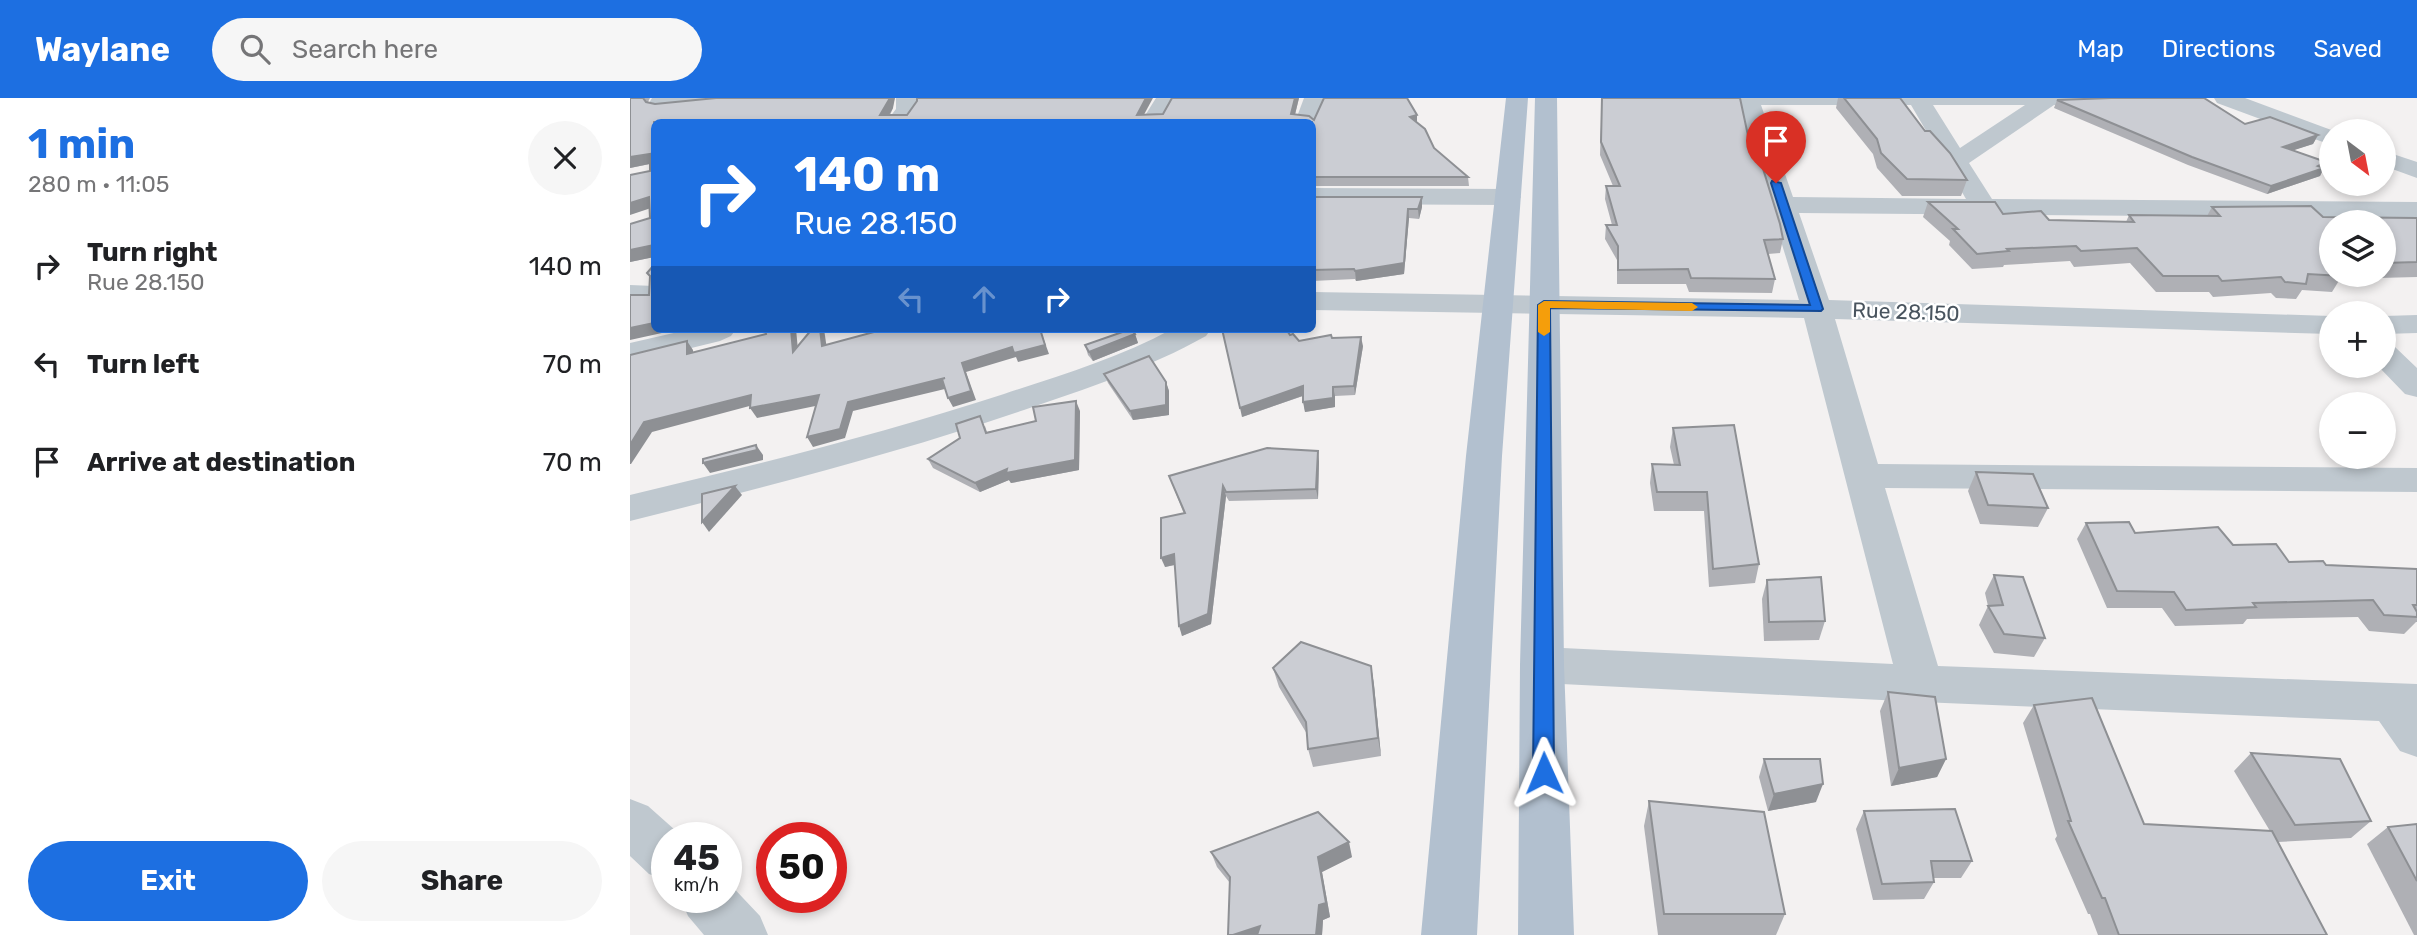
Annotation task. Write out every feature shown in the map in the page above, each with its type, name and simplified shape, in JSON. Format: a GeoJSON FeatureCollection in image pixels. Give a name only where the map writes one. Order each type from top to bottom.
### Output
{"type":"FeatureCollection","features":[{"type":"Feature","properties":{"kind":"main road"},"geometry":{"type":"LineString","coordinates":[[1449,935],[1498,305],[1517,98]]}},
{"type":"Feature","properties":{"kind":"main road"},"geometry":{"type":"LineString","coordinates":[[1546,98],[1542,665],[1546,935]]}},
{"type":"Feature","properties":{"kind":"street"},"geometry":{"type":"LineString","coordinates":[[660,103],[718,98]]}},
{"type":"Feature","properties":{"kind":"street"},"geometry":{"type":"LineString","coordinates":[[900,119],[907,110],[907,98]]}},
{"type":"Feature","properties":{"kind":"street"},"geometry":{"type":"LineString","coordinates":[[1154,119],[1167,98]]}},
{"type":"Feature","properties":{"kind":"street"},"geometry":{"type":"LineString","coordinates":[[1307,119],[1315,98]]}},
{"type":"Feature","properties":{"kind":"street"},"geometry":{"type":"LineString","coordinates":[[1741,98],[2102,98]]}},
{"type":"Feature","properties":{"kind":"street"},"geometry":{"type":"LineString","coordinates":[[1748,98],[1817,309],[1922,684]]}},
{"type":"Feature","properties":{"kind":"street"},"geometry":{"type":"LineString","coordinates":[[2225,98],[2319,133]]}},
{"type":"Feature","properties":{"kind":"street"},"geometry":{"type":"LineString","coordinates":[[1919,99],[1983,206]]}},
{"type":"Feature","properties":{"kind":"street"},"geometry":{"type":"LineString","coordinates":[[1956,161],[2048,99]]}},
{"type":"Feature","properties":{"kind":"street"},"geometry":{"type":"LineString","coordinates":[[2396,163],[2417,171]]}},
{"type":"Feature","properties":{"kind":"street"},"geometry":{"type":"LineString","coordinates":[[1316,195],[1508,197]]}},
{"type":"Feature","properties":{"kind":"street"},"geometry":{"type":"LineString","coordinates":[[1783,205],[2417,210]]}},
{"type":"Feature","properties":{"kind":"street"},"geometry":{"type":"LineString","coordinates":[[630,294],[651,295]]}},
{"type":"Feature","properties":{"kind":"street","name":"Rue 28.150"},"geometry":{"type":"LineString","coordinates":[[1316,301],[1817,309],[2319,325]]}},
{"type":"Feature","properties":{"kind":"street"},"geometry":{"type":"LineString","coordinates":[[2396,325],[2417,324]]}},
{"type":"Feature","properties":{"kind":"street"},"geometry":{"type":"LineString","coordinates":[[630,353],[711,333]]}},
{"type":"Feature","properties":{"kind":"street"},"geometry":{"type":"LineString","coordinates":[[630,508],[824,460],[951,423],[1123,363],[1187,333]]}},
{"type":"Feature","properties":{"kind":"street"},"geometry":{"type":"LineString","coordinates":[[2396,366],[2417,387]]}},
{"type":"Feature","properties":{"kind":"street"},"geometry":{"type":"LineString","coordinates":[[1864,476],[2417,480]]}},
{"type":"Feature","properties":{"kind":"street"},"geometry":{"type":"LineString","coordinates":[[1542,665],[1922,684],[2409,714]]}},
{"type":"Feature","properties":{"kind":"street"},"geometry":{"type":"LineString","coordinates":[[630,822],[651,842]]}},
{"type":"Feature","properties":{"kind":"street"},"geometry":{"type":"LineString","coordinates":[[720,913],[740,935]]}},
{"type":"Feature","properties":{"kind":"building"},"geometry":{"type":"Polygon","coordinates":[[[630,98],[643,98],[646,102],[655,104],[716,98],[890,98],[880,115],[907,115],[917,98],[1146,98],[1137,115],[1163,114],[1172,98],[1295,98],[1291,114],[1313,119],[651,119],[651,246],[630,250],[630,224],[650,218],[649,197],[630,203],[630,175],[650,171],[650,154],[630,157],[630,98]]]}},
{"type":"Feature","properties":{"kind":"building"},"geometry":{"type":"Polygon","coordinates":[[[1324,98],[1407,98],[1417,115],[1410,117],[1425,129],[1434,148],[1468,177],[1316,177],[1314,119],[1324,98]]]}},
{"type":"Feature","properties":{"kind":"building"},"geometry":{"type":"Polygon","coordinates":[[[1602,98],[1740,98],[1750,145],[1760,159],[1783,239],[1764,240],[1775,279],[1691,278],[1688,269],[1618,270],[1618,246],[1606,225],[1617,225],[1606,186],[1620,186],[1601,142],[1602,98]]]}},
{"type":"Feature","properties":{"kind":"building"},"geometry":{"type":"Polygon","coordinates":[[[1844,98],[1900,98],[1925,131],[1930,131],[1950,153],[1967,180],[1907,179],[1881,153],[1877,139],[1844,98]]]}},
{"type":"Feature","properties":{"kind":"building"},"geometry":{"type":"Polygon","coordinates":[[[2204,98],[2245,124],[2270,117],[2318,135],[2283,147],[2319,160],[2319,170],[2271,186],[2192,157],[2057,100],[2204,98]]]}},
{"type":"Feature","properties":{"kind":"building"},"geometry":{"type":"Polygon","coordinates":[[[1316,197],[1422,197],[1418,209],[1408,209],[1404,263],[1355,271],[1316,270],[1316,197]]]}},
{"type":"Feature","properties":{"kind":"building"},"geometry":{"type":"Polygon","coordinates":[[[1928,202],[1995,202],[2003,214],[2041,211],[2049,220],[2134,222],[2129,215],[2220,216],[2212,207],[2311,206],[2319,213],[2319,275],[2308,274],[2306,284],[2285,282],[2281,277],[2222,281],[2218,276],[2163,276],[2137,248],[2081,251],[2076,246],[2007,249],[2009,251],[1977,254],[1953,229],[1958,229],[1928,202]]]}},
{"type":"Feature","properties":{"kind":"building"},"geometry":{"type":"Polygon","coordinates":[[[2396,218],[2417,218],[2417,262],[2396,263],[2396,218]]]}},
{"type":"Feature","properties":{"kind":"building"},"geometry":{"type":"Polygon","coordinates":[[[651,268],[651,324],[630,328],[630,295],[649,295],[650,276],[647,273],[651,268]]]}},
{"type":"Feature","properties":{"kind":"building"},"geometry":{"type":"Polygon","coordinates":[[[791,333],[793,352],[809,333],[820,333],[822,346],[870,333],[1041,333],[1045,345],[1014,353],[1012,347],[962,363],[971,391],[948,398],[942,379],[945,378],[848,402],[840,429],[807,437],[819,395],[750,408],[751,395],[644,422],[630,445],[630,355],[687,341],[687,354],[766,334],[791,333]]]}},
{"type":"Feature","properties":{"kind":"building"},"geometry":{"type":"Polygon","coordinates":[[[1120,333],[1135,334],[1089,352],[1085,345],[1120,333]]]}},
{"type":"Feature","properties":{"kind":"building"},"geometry":{"type":"Polygon","coordinates":[[[1223,333],[1289,333],[1299,341],[1331,335],[1332,338],[1361,337],[1354,386],[1333,387],[1333,398],[1303,402],[1303,386],[1240,408],[1223,333]]]}},
{"type":"Feature","properties":{"kind":"building"},"geometry":{"type":"Polygon","coordinates":[[[1149,356],[1166,382],[1166,405],[1130,411],[1104,374],[1149,356]]]}},
{"type":"Feature","properties":{"kind":"building"},"geometry":{"type":"Polygon","coordinates":[[[1076,401],[1075,460],[1006,473],[1007,469],[975,483],[928,459],[960,438],[956,424],[980,416],[986,433],[1036,421],[1033,407],[1076,401]]]}},
{"type":"Feature","properties":{"kind":"building"},"geometry":{"type":"Polygon","coordinates":[[[1734,425],[1759,564],[1713,569],[1707,492],[1657,492],[1652,464],[1680,465],[1673,428],[1734,425]]]}},
{"type":"Feature","properties":{"kind":"building"},"geometry":{"type":"Polygon","coordinates":[[[756,445],[757,450],[703,463],[703,459],[756,445]]]}},
{"type":"Feature","properties":{"kind":"building"},"geometry":{"type":"Polygon","coordinates":[[[1267,448],[1318,451],[1316,489],[1226,492],[1223,486],[1208,614],[1179,626],[1174,554],[1161,558],[1161,518],[1185,513],[1169,476],[1267,448]]]}},
{"type":"Feature","properties":{"kind":"building"},"geometry":{"type":"Polygon","coordinates":[[[1976,472],[2033,474],[2048,508],[1988,505],[1976,472]]]}},
{"type":"Feature","properties":{"kind":"building"},"geometry":{"type":"Polygon","coordinates":[[[735,486],[702,522],[702,494],[735,486]]]}},
{"type":"Feature","properties":{"kind":"building"},"geometry":{"type":"Polygon","coordinates":[[[2129,522],[2135,533],[2218,527],[2233,545],[2276,544],[2289,562],[2323,561],[2326,565],[2417,569],[2417,605],[2413,605],[2417,617],[2384,615],[2373,600],[2253,603],[2256,607],[2186,610],[2174,592],[2117,591],[2086,523],[2129,522]]]}},
{"type":"Feature","properties":{"kind":"building"},"geometry":{"type":"Polygon","coordinates":[[[1994,575],[2023,577],[2045,638],[2004,634],[1988,606],[2003,605],[1994,575]]]}},
{"type":"Feature","properties":{"kind":"building"},"geometry":{"type":"Polygon","coordinates":[[[1821,577],[1825,621],[1769,622],[1767,580],[1821,577]]]}},
{"type":"Feature","properties":{"kind":"building"},"geometry":{"type":"Polygon","coordinates":[[[1301,642],[1371,666],[1378,738],[1308,749],[1306,722],[1273,668],[1301,642]]]}},
{"type":"Feature","properties":{"kind":"building"},"geometry":{"type":"Polygon","coordinates":[[[1888,692],[1935,697],[1946,759],[1899,768],[1888,692]]]}},
{"type":"Feature","properties":{"kind":"building"},"geometry":{"type":"Polygon","coordinates":[[[2092,698],[2144,824],[2272,831],[2327,935],[2119,935],[2105,898],[2102,898],[2068,821],[2071,821],[2034,705],[2092,698]]]}},
{"type":"Feature","properties":{"kind":"building"},"geometry":{"type":"Polygon","coordinates":[[[2251,753],[2340,759],[2371,821],[2295,825],[2251,753]]]}},
{"type":"Feature","properties":{"kind":"building"},"geometry":{"type":"Polygon","coordinates":[[[1764,759],[1820,759],[1823,784],[1774,794],[1764,759]]]}},
{"type":"Feature","properties":{"kind":"building"},"geometry":{"type":"Polygon","coordinates":[[[1649,801],[1764,812],[1785,914],[1664,914],[1649,801]]]}},
{"type":"Feature","properties":{"kind":"building"},"geometry":{"type":"Polygon","coordinates":[[[1955,809],[1972,861],[1931,861],[1934,882],[1882,884],[1864,811],[1955,809]]]}},
{"type":"Feature","properties":{"kind":"building"},"geometry":{"type":"Polygon","coordinates":[[[1318,812],[1349,842],[1318,857],[1326,903],[1319,905],[1316,935],[1257,935],[1260,926],[1228,935],[1230,877],[1211,852],[1318,812]]]}},
{"type":"Feature","properties":{"kind":"building"},"geometry":{"type":"Polygon","coordinates":[[[2417,824],[2417,881],[2388,827],[2417,824]]]}},
{"type":"Feature","properties":{"kind":"slow traffic"},"geometry":{"type":"LineString","coordinates":[[1544,332],[1544,305],[1692,307]]}},
{"type":"Feature","properties":{"kind":"route"},"geometry":{"type":"LineString","coordinates":[[1544,773],[1544,305],[1817,309],[1776,183]]}}]}
